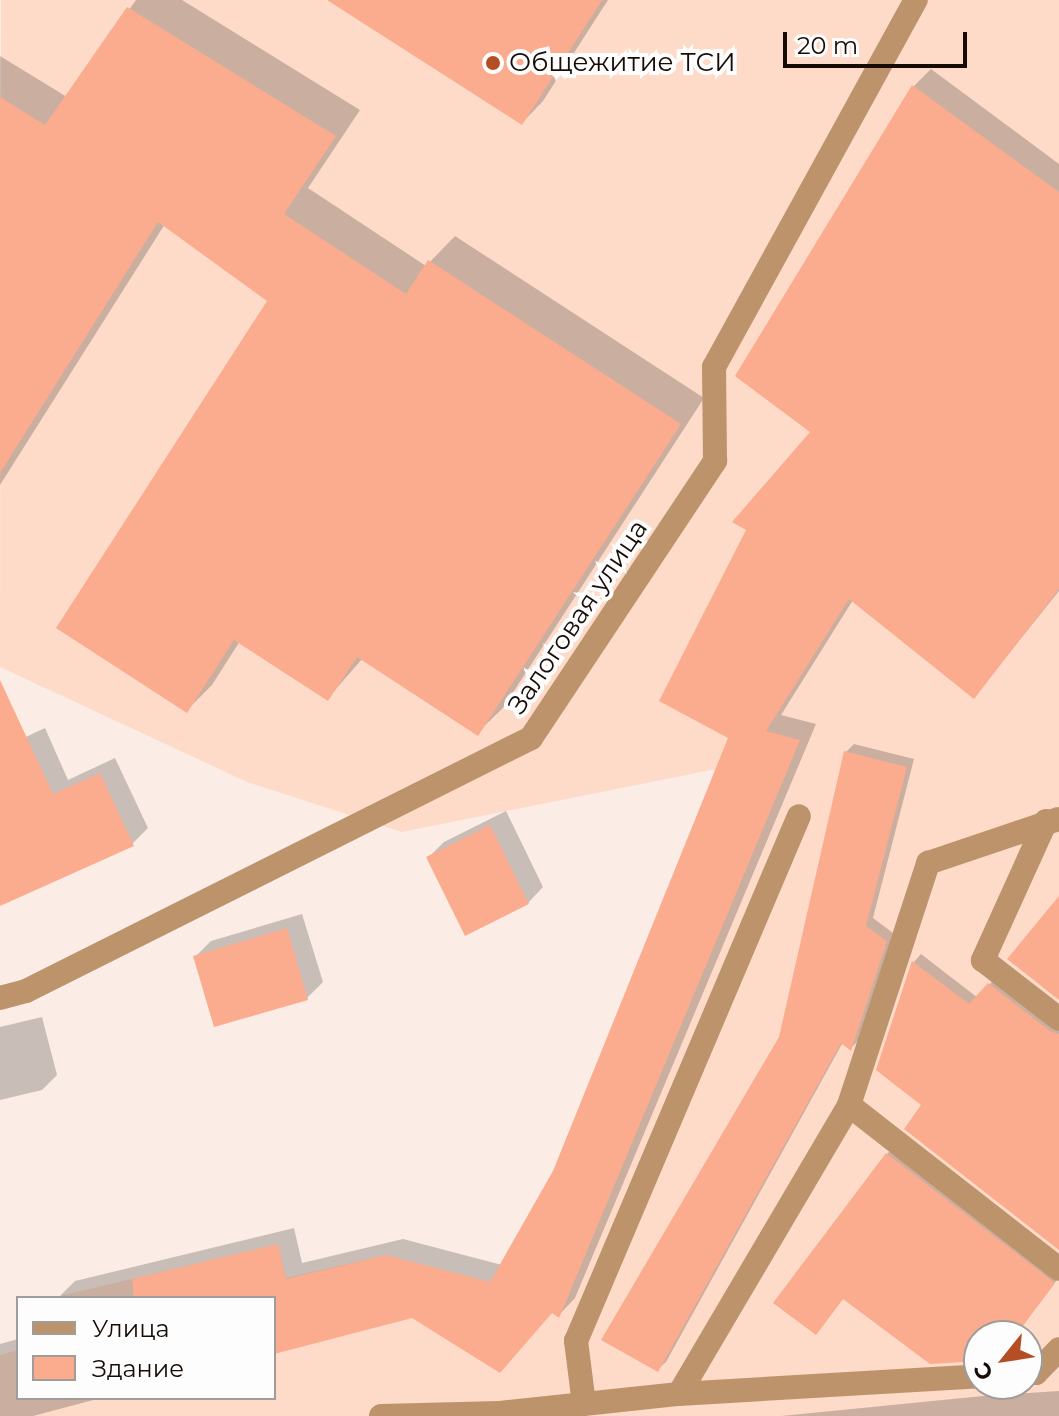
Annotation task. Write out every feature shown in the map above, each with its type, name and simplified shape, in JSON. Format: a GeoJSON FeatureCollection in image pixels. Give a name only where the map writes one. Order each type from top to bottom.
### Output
{"type":"FeatureCollection","features":[{"type":"Feature","properties":{"kind":"street","name":"Залоговая улица"},"geometry":{"type":"LineString","coordinates":[[0,998],[26,991],[531,738],[715,461],[714,367],[916,0]]}},
{"type":"Feature","properties":{"kind":"street"},"geometry":{"type":"LineString","coordinates":[[584,1404],[576,1341],[799,816]]}},
{"type":"Feature","properties":{"kind":"street"},"geometry":{"type":"LineString","coordinates":[[679,1394],[849,1105],[928,863],[1053,820]]}},
{"type":"Feature","properties":{"kind":"street"},"geometry":{"type":"LineString","coordinates":[[1053,820],[983,960],[1059,1019]]}},
{"type":"Feature","properties":{"kind":"street"},"geometry":{"type":"LineString","coordinates":[[849,1105],[1059,1269]]}},
{"type":"Feature","properties":{"kind":"street"},"geometry":{"type":"LineString","coordinates":[[1043,1366],[1059,1349]]}},
{"type":"Feature","properties":{"kind":"street"},"geometry":{"type":"LineString","coordinates":[[381,1416],[500,1413],[679,1394],[963,1377]]}},
{"type":"Feature","properties":{"kind":"shaded area"},"geometry":{"type":"Polygon","coordinates":[[[1,0],[1059,0],[1059,1416],[0,1416],[0,1355],[16,1351],[16,1400],[276,1400],[276,1296],[60,1296],[278,1244],[286,1278],[386,1255],[490,1282],[553,1171],[716,769],[402,832],[247,782],[0,667],[1,0]]]}},
{"type":"Feature","properties":{"kind":"building","name":"Общежитие ТСИ"},"geometry":{"type":"Polygon","coordinates":[[[327,0],[602,0],[522,125],[327,0]]]}},
{"type":"Feature","properties":{"kind":"building"},"geometry":{"type":"Polygon","coordinates":[[[127,7],[336,136],[284,214],[406,294],[428,260],[681,424],[478,736],[357,657],[328,701],[234,640],[187,713],[56,628],[267,301],[158,222],[0,473],[0,97],[45,125],[127,7]]]}},
{"type":"Feature","properties":{"kind":"building"},"geometry":{"type":"Polygon","coordinates":[[[912,85],[1059,192],[1059,589],[974,699],[849,599],[766,731],[800,740],[559,1318],[552,1313],[500,1373],[412,1318],[276,1353],[276,1296],[134,1296],[132,1279],[278,1244],[286,1279],[386,1255],[490,1282],[553,1171],[728,738],[659,701],[746,530],[732,522],[810,432],[735,376],[912,85]]]}},
{"type":"Feature","properties":{"kind":"building"},"geometry":{"type":"Polygon","coordinates":[[[0,680],[53,794],[100,773],[134,846],[0,906],[0,680]]]}},
{"type":"Feature","properties":{"kind":"building"},"geometry":{"type":"Polygon","coordinates":[[[844,751],[907,767],[866,926],[887,941],[851,1051],[841,1043],[658,1372],[601,1340],[779,1037],[844,751]]]}},
{"type":"Feature","properties":{"kind":"building"},"geometry":{"type":"Polygon","coordinates":[[[490,825],[529,904],[465,936],[426,857],[490,825]]]}},
{"type":"Feature","properties":{"kind":"building"},"geometry":{"type":"Polygon","coordinates":[[[1059,896],[1059,1000],[1007,959],[1059,896]]]}},
{"type":"Feature","properties":{"kind":"building"},"geometry":{"type":"Polygon","coordinates":[[[287,928],[308,1000],[214,1027],[193,956],[287,928]]]}},
{"type":"Feature","properties":{"kind":"building"},"geometry":{"type":"Polygon","coordinates":[[[912,961],[969,1004],[988,983],[1050,1031],[1059,1034],[1059,1250],[904,1129],[921,1105],[876,1070],[912,961]]]}},
{"type":"Feature","properties":{"kind":"building"},"geometry":{"type":"Polygon","coordinates":[[[886,1153],[1055,1283],[1027,1320],[963,1320],[963,1362],[930,1364],[843,1299],[816,1335],[773,1303],[886,1153]]]}},
{"type":"Feature","properties":{"kind":"place","name":"Общежитие ТСИ"},"geometry":{"type":"Point","coordinates":[493,63]}}]}
